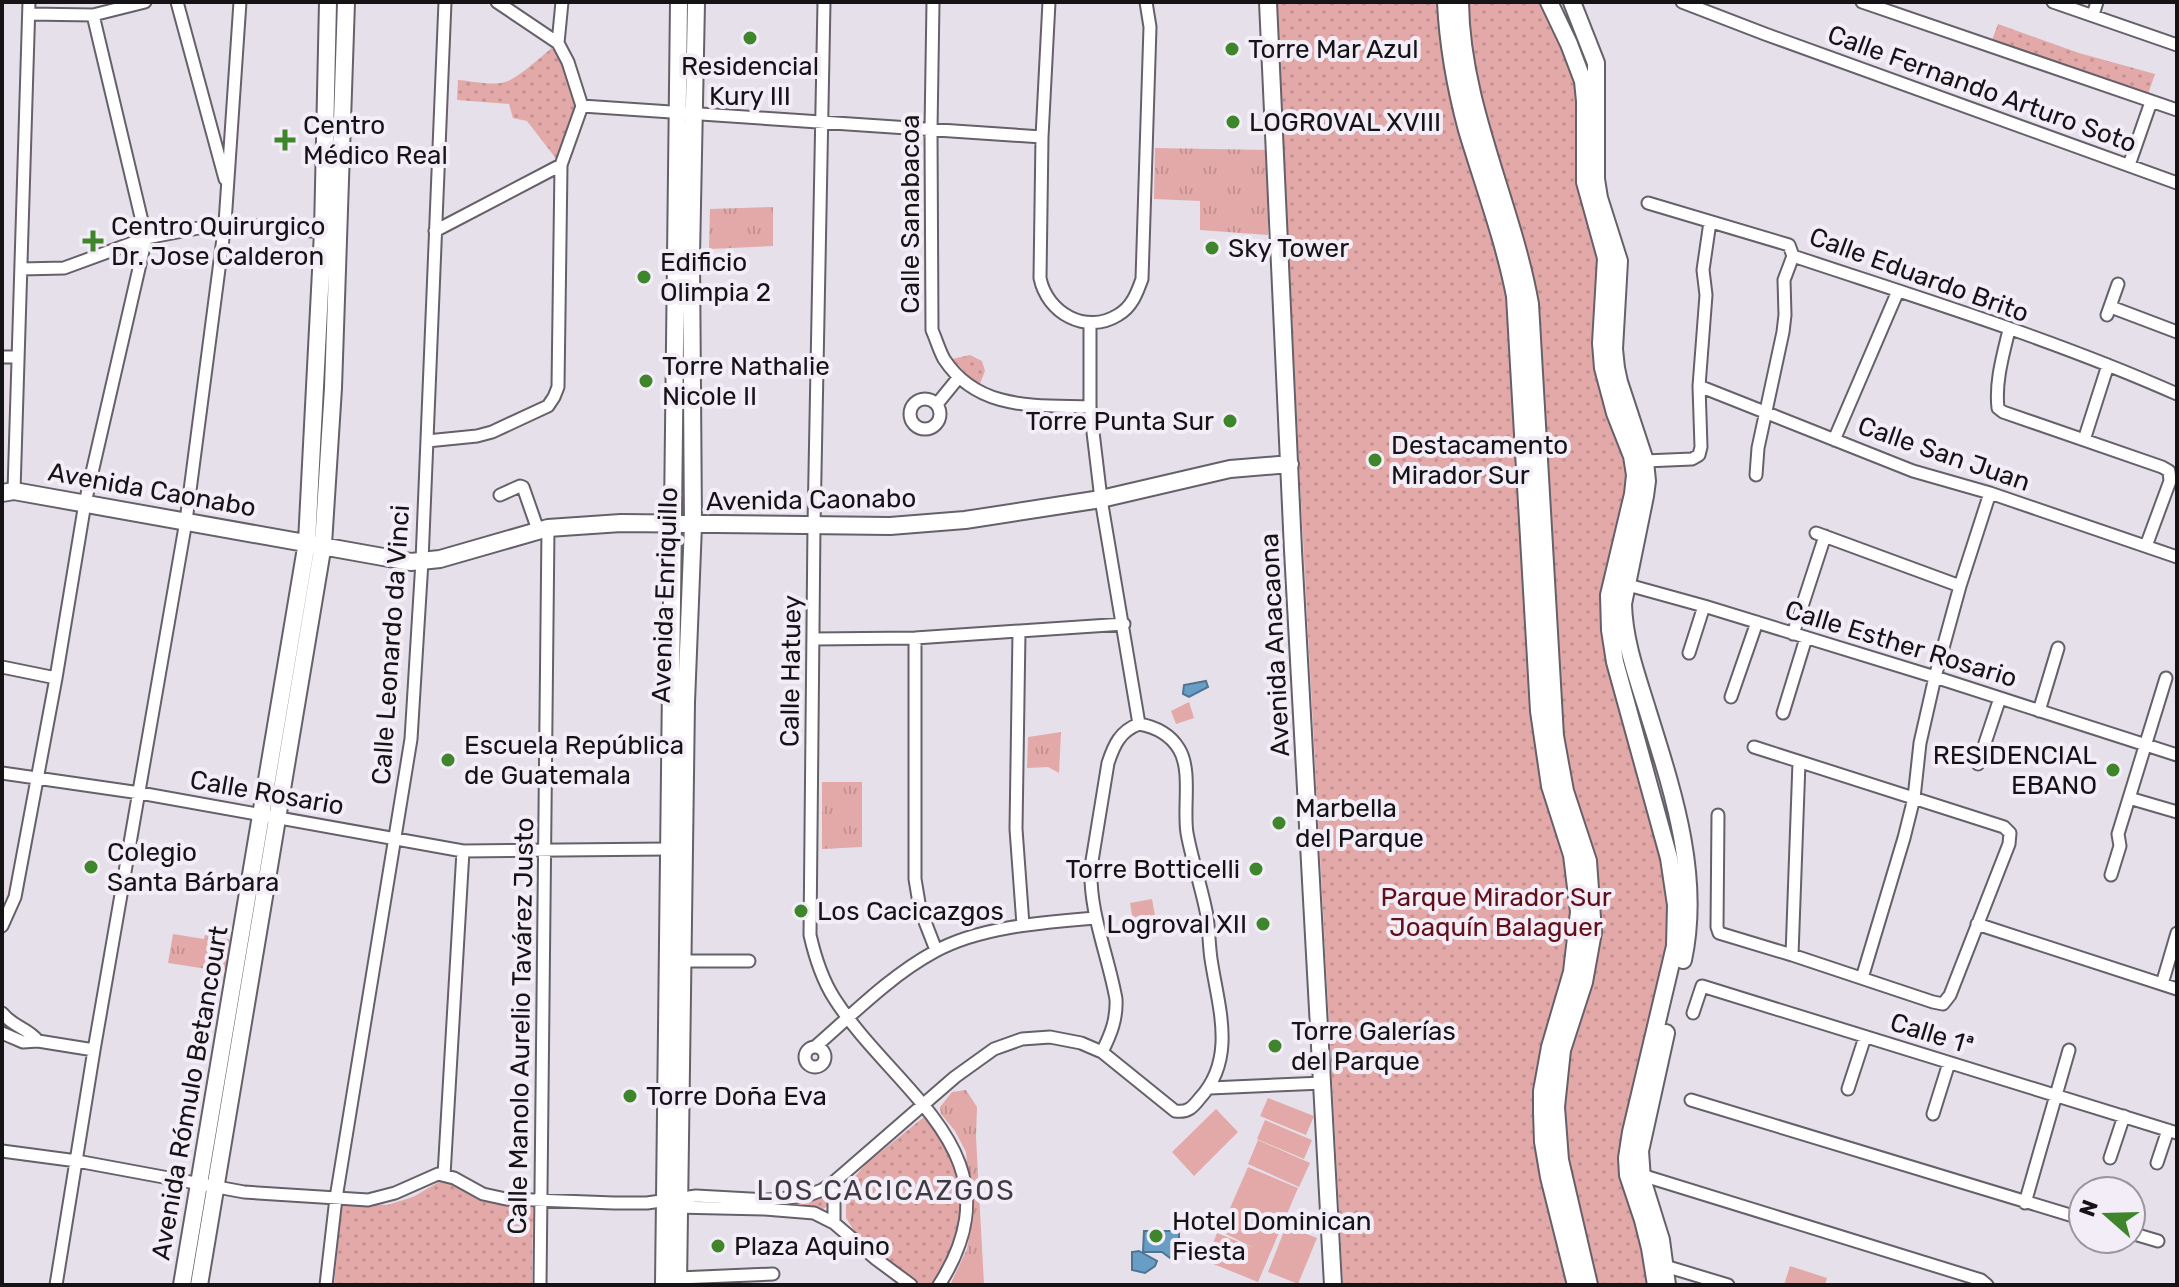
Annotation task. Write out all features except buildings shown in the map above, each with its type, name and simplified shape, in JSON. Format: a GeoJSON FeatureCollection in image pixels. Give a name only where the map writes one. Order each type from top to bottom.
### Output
{"type":"FeatureCollection","features":[{"type":"Feature","properties":{"kind":"street"},"geometry":{"type":"LineString","coordinates":[[8,492],[18,357],[29,8],[93,15],[145,2]]}},
{"type":"Feature","properties":{"kind":"street"},"geometry":{"type":"LineString","coordinates":[[177,2],[228,191]]}},
{"type":"Feature","properties":{"kind":"street"},"geometry":{"type":"LineString","coordinates":[[56,1285],[186,521],[225,223],[240,2]]}},
{"type":"Feature","properties":{"kind":"street","name":"Avenida Rómulo Betancourt"},"geometry":{"type":"LineString","coordinates":[[325,373],[323,232],[328,2]]}},
{"type":"Feature","properties":{"kind":"street","name":"Avenida Rómulo Betancourt"},"geometry":{"type":"LineString","coordinates":[[182,1285],[207,1186],[315,543],[346,2]]}},
{"type":"Feature","properties":{"kind":"street","name":"Calle Leonardo da Vinci"},"geometry":{"type":"LineString","coordinates":[[326,1285],[336,1198],[411,739],[422,561],[445,2]]}},
{"type":"Feature","properties":{"kind":"street"},"geometry":{"type":"LineString","coordinates":[[427,441],[492,432],[548,406],[558,387],[561,165],[582,106],[568,62],[558,43],[497,2]]}},
{"type":"Feature","properties":{"kind":"street"},"geometry":{"type":"LineString","coordinates":[[558,43],[562,2]]}},
{"type":"Feature","properties":{"kind":"street","name":"Avenida Enriquillo"},"geometry":{"type":"LineString","coordinates":[[672,1203],[683,961],[672,524],[679,2]]}},
{"type":"Feature","properties":{"kind":"street","name":"Avenida Enriquillo"},"geometry":{"type":"LineString","coordinates":[[674,1283],[668,849],[693,525],[691,256],[696,2]]}},
{"type":"Feature","properties":{"kind":"street","name":"Calle Hatuey"},"geometry":{"type":"LineString","coordinates":[[824,2],[810,935],[823,979],[834,999],[924,1104],[955,1151],[964,1173],[967,1202],[964,1226],[950,1268],[939,1285]]}},
{"type":"Feature","properties":{"kind":"street","name":"Calle Sanabacoa"},"geometry":{"type":"LineString","coordinates":[[933,2],[932,330],[943,358],[959,377],[981,394],[1015,404],[1090,407]]}},
{"type":"Feature","properties":{"kind":"street"},"geometry":{"type":"LineString","coordinates":[[1049,2],[1042,137],[1040,278],[1050,303],[1076,320],[1096,322],[1117,316],[1129,306],[1142,279],[1150,27],[1146,2]]}},
{"type":"Feature","properties":{"kind":"street","name":"Avenida Anacaona"},"geometry":{"type":"LineString","coordinates":[[1268,2],[1333,1285]]}},
{"type":"Feature","properties":{"kind":"street"},"geometry":{"type":"LineString","coordinates":[[1446,2],[1456,83],[1515,296],[1539,711],[1550,786],[1572,855],[1579,912],[1572,972],[1550,1047],[1542,1101],[1543,1142],[1549,1177],[1576,1285]]}},
{"type":"Feature","properties":{"kind":"street"},"geometry":{"type":"LineString","coordinates":[[1460,2],[1471,87],[1518,248],[1530,304],[1555,736],[1565,791],[1588,861],[1593,932],[1584,982],[1562,1050],[1556,1128],[1560,1160],[1589,1285]]}},
{"type":"Feature","properties":{"kind":"street"},"geometry":{"type":"LineString","coordinates":[[1549,2],[1583,81],[1585,182],[1606,258],[1601,343],[1603,368],[1615,413],[1632,456],[1635,475],[1611,589],[1609,620],[1615,662],[1669,858],[1676,905],[1675,946],[1631,1132],[1634,1172],[1656,1285]]}},
{"type":"Feature","properties":{"kind":"street"},"geometry":{"type":"LineString","coordinates":[[1572,2],[1596,63],[1596,179],[1619,261],[1614,349],[1616,368],[1645,461],[1647,481],[1623,604],[1625,632],[1678,817],[1689,881],[1690,907],[1684,955],[1634,1172],[1661,1240],[1667,1285]]}},
{"type":"Feature","properties":{"kind":"street","name":"Calle Fernando Arturo Soto"},"geometry":{"type":"LineString","coordinates":[[1682,2],[2177,183]]}},
{"type":"Feature","properties":{"kind":"street"},"geometry":{"type":"LineString","coordinates":[[1862,2],[2177,110]]}},
{"type":"Feature","properties":{"kind":"street"},"geometry":{"type":"LineString","coordinates":[[2053,2],[2177,45]]}},
{"type":"Feature","properties":{"kind":"street"},"geometry":{"type":"LineString","coordinates":[[2093,15],[2097,2]]}},
{"type":"Feature","properties":{"kind":"street"},"geometry":{"type":"LineString","coordinates":[[2,926],[15,897],[85,503],[146,238],[93,15]]}},
{"type":"Feature","properties":{"kind":"street"},"geometry":{"type":"LineString","coordinates":[[2129,165],[2151,102]]}},
{"type":"Feature","properties":{"kind":"street"},"geometry":{"type":"LineString","coordinates":[[582,106],[1042,137]]}},
{"type":"Feature","properties":{"kind":"street"},"geometry":{"type":"LineString","coordinates":[[435,231],[561,165]]}},
{"type":"Feature","properties":{"kind":"street","name":"Calle Eduardo Brito"},"geometry":{"type":"LineString","coordinates":[[1648,203],[1789,245],[1793,256],[2108,365],[2177,394]]}},
{"type":"Feature","properties":{"kind":"street"},"geometry":{"type":"LineString","coordinates":[[1645,461],[1692,459],[1699,455],[1699,386],[1706,295],[1703,270],[1710,222]]}},
{"type":"Feature","properties":{"kind":"street"},"geometry":{"type":"LineString","coordinates":[[21,269],[64,268],[146,238],[225,223],[323,232]]}},
{"type":"Feature","properties":{"kind":"street"},"geometry":{"type":"LineString","coordinates":[[1756,475],[1758,448],[1783,332],[1784,280],[1793,256]]}},
{"type":"Feature","properties":{"kind":"street"},"geometry":{"type":"LineString","coordinates":[[2118,284],[2109,311],[2177,332]]}},
{"type":"Feature","properties":{"kind":"street"},"geometry":{"type":"LineString","coordinates":[[1834,440],[1898,291]]}},
{"type":"Feature","properties":{"kind":"street"},"geometry":{"type":"LineString","coordinates":[[1096,322],[1090,407],[1101,499],[1139,724]]}},
{"type":"Feature","properties":{"kind":"street"},"geometry":{"type":"LineString","coordinates":[[2009,330],[2001,363],[1998,408],[2162,467],[2174,478],[2146,546]]}},
{"type":"Feature","properties":{"kind":"street"},"geometry":{"type":"LineString","coordinates":[[2,357],[18,357]]}},
{"type":"Feature","properties":{"kind":"street"},"geometry":{"type":"LineString","coordinates":[[2084,440],[2108,365]]}},
{"type":"Feature","properties":{"kind":"street"},"geometry":{"type":"LineString","coordinates":[[937,404],[959,377]]}},
{"type":"Feature","properties":{"kind":"street","name":"Calle San Juan"},"geometry":{"type":"LineString","coordinates":[[1699,386],[1913,471],[1990,493],[2177,557]]}},
{"type":"Feature","properties":{"kind":"street","name":"Avenida Caonabo"},"geometry":{"type":"LineString","coordinates":[[8,492],[394,559],[422,561],[440,559],[543,529],[621,523],[890,526],[965,520],[1101,499],[1230,469],[1290,464]]}},
{"type":"Feature","properties":{"kind":"street","name":"Calle Manolo Aurelio Tavárez Justo"},"geometry":{"type":"LineString","coordinates":[[500,495],[523,487],[543,529],[545,850],[540,1285]]}},
{"type":"Feature","properties":{"kind":"street"},"geometry":{"type":"LineString","coordinates":[[1862,978],[1914,798],[1920,743],[1935,677],[1990,493]]}},
{"type":"Feature","properties":{"kind":"street"},"geometry":{"type":"LineString","coordinates":[[1793,634],[1820,535],[1960,586]]}},
{"type":"Feature","properties":{"kind":"street","name":"Calle Esther Rosario"},"geometry":{"type":"LineString","coordinates":[[1611,589],[1628,585],[1704,606],[2177,755]]}},
{"type":"Feature","properties":{"kind":"street"},"geometry":{"type":"LineString","coordinates":[[1689,653],[1704,606]]}},
{"type":"Feature","properties":{"kind":"street"},"geometry":{"type":"LineString","coordinates":[[1731,697],[1757,622]]}},
{"type":"Feature","properties":{"kind":"street"},"geometry":{"type":"LineString","coordinates":[[813,639],[915,638],[1124,624]]}},
{"type":"Feature","properties":{"kind":"street"},"geometry":{"type":"LineString","coordinates":[[1019,632],[1016,829],[1023,925]]}},
{"type":"Feature","properties":{"kind":"street"},"geometry":{"type":"LineString","coordinates":[[915,638],[915,879],[920,909],[936,950]]}},
{"type":"Feature","properties":{"kind":"street"},"geometry":{"type":"LineString","coordinates":[[1783,713],[1806,638]]}},
{"type":"Feature","properties":{"kind":"street"},"geometry":{"type":"LineString","coordinates":[[2039,711],[2058,648]]}},
{"type":"Feature","properties":{"kind":"street"},"geometry":{"type":"LineString","coordinates":[[2,667],[56,678]]}},
{"type":"Feature","properties":{"kind":"street"},"geometry":{"type":"LineString","coordinates":[[2111,875],[2120,846],[2118,834],[2166,678]]}},
{"type":"Feature","properties":{"kind":"street"},"geometry":{"type":"LineString","coordinates":[[1978,764],[2000,698]]}},
{"type":"Feature","properties":{"kind":"street"},"geometry":{"type":"LineString","coordinates":[[2,1151],[77,1161],[244,1192],[368,1200],[384,1197],[433,1175],[454,1178],[483,1194],[541,1202],[672,1203],[780,1199],[806,1196],[834,1182],[955,1077],[994,1049],[1022,1039],[1050,1037],[1081,1043],[1102,1052],[1175,1111],[1183,1112],[1190,1109],[1210,1088],[1222,1052],[1223,1032],[1207,918],[1187,831],[1184,763],[1180,750],[1171,738],[1158,729],[1139,724],[1129,727],[1120,735],[1108,763],[1091,867],[1095,918],[1117,1013],[1114,1028],[1102,1052]]}},
{"type":"Feature","properties":{"kind":"street"},"geometry":{"type":"LineString","coordinates":[[1718,815],[1719,933],[1943,1004],[1950,995],[2009,844],[2010,833],[2004,827],[1754,747]]}},
{"type":"Feature","properties":{"kind":"street"},"geometry":{"type":"LineString","coordinates":[[1792,955],[1799,762]]}},
{"type":"Feature","properties":{"kind":"street","name":"Calle Rosario"},"geometry":{"type":"LineString","coordinates":[[2,773],[140,793],[463,851],[668,849]]}},
{"type":"Feature","properties":{"kind":"street"},"geometry":{"type":"LineString","coordinates":[[2129,798],[2177,812]]}},
{"type":"Feature","properties":{"kind":"street"},"geometry":{"type":"LineString","coordinates":[[444,1175],[463,851]]}},
{"type":"Feature","properties":{"kind":"street"},"geometry":{"type":"LineString","coordinates":[[815,1047],[903,971],[936,950],[960,940],[1023,925],[1095,918]]}},
{"type":"Feature","properties":{"kind":"street"},"geometry":{"type":"LineString","coordinates":[[1977,924],[2177,989]]}},
{"type":"Feature","properties":{"kind":"street"},"geometry":{"type":"LineString","coordinates":[[2162,984],[2177,933]]}},
{"type":"Feature","properties":{"kind":"street"},"geometry":{"type":"LineString","coordinates":[[683,961],[749,961]]}},
{"type":"Feature","properties":{"kind":"street","name":"Calle 1ª"},"geometry":{"type":"LineString","coordinates":[[1693,1013],[1702,986],[2173,1132]]}},
{"type":"Feature","properties":{"kind":"street"},"geometry":{"type":"LineString","coordinates":[[2,1013],[11,1023],[32,1033],[38,1041]]}},
{"type":"Feature","properties":{"kind":"street"},"geometry":{"type":"LineString","coordinates":[[2,1033],[23,1042],[38,1041],[94,1050]]}},
{"type":"Feature","properties":{"kind":"street"},"geometry":{"type":"LineString","coordinates":[[1848,1089],[1865,1037]]}},
{"type":"Feature","properties":{"kind":"street"},"geometry":{"type":"LineString","coordinates":[[2025,1203],[2069,1050]]}},
{"type":"Feature","properties":{"kind":"street"},"geometry":{"type":"LineString","coordinates":[[1933,1114],[1949,1063]]}},
{"type":"Feature","properties":{"kind":"street"},"geometry":{"type":"LineString","coordinates":[[1210,1088],[1323,1083]]}},
{"type":"Feature","properties":{"kind":"street"},"geometry":{"type":"LineString","coordinates":[[1691,1100],[2067,1215]]}},
{"type":"Feature","properties":{"kind":"street"},"geometry":{"type":"LineString","coordinates":[[2110,1158],[2124,1116]]}},
{"type":"Feature","properties":{"kind":"street"},"geometry":{"type":"LineString","coordinates":[[2157,1163],[2173,1132]]}},
{"type":"Feature","properties":{"kind":"street"},"geometry":{"type":"LineString","coordinates":[[1634,1172],[1981,1280],[1987,1285]]}},
{"type":"Feature","properties":{"kind":"street"},"geometry":{"type":"LineString","coordinates":[[834,1182],[834,1223]]}},
{"type":"Feature","properties":{"kind":"street","name":"Avenida Rómulo Betancourt"},"geometry":{"type":"LineString","coordinates":[[199,1285],[207,1186]]}},
{"type":"Feature","properties":{"kind":"street"},"geometry":{"type":"LineString","coordinates":[[672,1203],[814,1213],[834,1223],[911,1285]]}},
{"type":"Feature","properties":{"kind":"street"},"geometry":{"type":"LineString","coordinates":[[2147,1238],[2158,1241]]}},
{"type":"Feature","properties":{"kind":"street"},"geometry":{"type":"LineString","coordinates":[[1665,1266],[1728,1285]]}},
{"type":"Feature","properties":{"kind":"street"},"geometry":{"type":"LineString","coordinates":[[674,1283],[773,1274]]}},
{"type":"Feature","properties":{"kind":"green space","name":"Parque Mirador Sur Joaquín Balaguer"},"geometry":{"type":"Polygon","coordinates":[[[1277,2],[1543,2],[1574,68],[1630,475],[1605,618],[1662,859],[1669,906],[1666,950],[1620,1171],[1624,1193],[1640,1232],[1649,1285],[1343,1285],[1277,2]]]}},
{"type":"Feature","properties":{"kind":"green space"},"geometry":{"type":"Polygon","coordinates":[[[1998,24],[2079,53],[2155,74],[2148,94],[1991,43],[1998,24]]]}},
{"type":"Feature","properties":{"kind":"green space"},"geometry":{"type":"Polygon","coordinates":[[[558,43],[582,106],[561,165],[527,121],[513,118],[509,104],[457,100],[458,80],[500,83],[511,80],[558,43]]]}},
{"type":"Feature","properties":{"kind":"green space"},"geometry":{"type":"Polygon","coordinates":[[[1155,148],[1268,150],[1268,235],[1200,230],[1200,201],[1154,199],[1155,148]]]}},
{"type":"Feature","properties":{"kind":"green space"},"geometry":{"type":"Polygon","coordinates":[[[773,207],[773,246],[709,249],[710,209],[773,207]]]}},
{"type":"Feature","properties":{"kind":"green space"},"geometry":{"type":"Polygon","coordinates":[[[970,355],[982,361],[985,371],[979,386],[952,359],[970,355]]]}},
{"type":"Feature","properties":{"kind":"green space"},"geometry":{"type":"Polygon","coordinates":[[[1189,702],[1194,718],[1176,724],[1171,711],[1189,702]]]}},
{"type":"Feature","properties":{"kind":"green space"},"geometry":{"type":"Polygon","coordinates":[[[1061,732],[1059,773],[1048,767],[1027,768],[1028,737],[1061,732]]]}},
{"type":"Feature","properties":{"kind":"green space"},"geometry":{"type":"Polygon","coordinates":[[[822,782],[862,782],[862,847],[822,849],[822,782]]]}},
{"type":"Feature","properties":{"kind":"green space"},"geometry":{"type":"Polygon","coordinates":[[[1152,899],[1158,932],[1136,937],[1130,903],[1152,899]]]}},
{"type":"Feature","properties":{"kind":"green space"},"geometry":{"type":"Polygon","coordinates":[[[173,934],[233,940],[227,972],[168,963],[173,934]]]}},
{"type":"Feature","properties":{"kind":"green space"},"geometry":{"type":"Polygon","coordinates":[[[966,1090],[977,1107],[984,1285],[950,1285],[967,1249],[972,1220],[966,1152],[941,1114],[940,1107],[952,1092],[966,1090]]]}},
{"type":"Feature","properties":{"kind":"green space"},"geometry":{"type":"Polygon","coordinates":[[[1268,1098],[1314,1116],[1306,1135],[1260,1116],[1268,1098]]]}},
{"type":"Feature","properties":{"kind":"green space"},"geometry":{"type":"Polygon","coordinates":[[[1216,1109],[1238,1132],[1194,1176],[1172,1152],[1216,1109]]]}},
{"type":"Feature","properties":{"kind":"green space"},"geometry":{"type":"Polygon","coordinates":[[[924,1117],[951,1153],[958,1170],[962,1204],[956,1239],[932,1285],[921,1285],[858,1237],[846,1218],[846,1186],[868,1162],[924,1117]]]}},
{"type":"Feature","properties":{"kind":"green space"},"geometry":{"type":"Polygon","coordinates":[[[1265,1120],[1312,1140],[1304,1159],[1257,1139],[1265,1120]]]}},
{"type":"Feature","properties":{"kind":"green space"},"geometry":{"type":"Polygon","coordinates":[[[1258,1140],[1310,1163],[1299,1187],[1248,1164],[1258,1140]]]}},
{"type":"Feature","properties":{"kind":"green space"},"geometry":{"type":"Polygon","coordinates":[[[1248,1167],[1298,1188],[1258,1282],[1206,1261],[1217,1233],[1254,1248],[1220,1231],[1248,1167]]]}},
{"type":"Feature","properties":{"kind":"green space"},"geometry":{"type":"Polygon","coordinates":[[[444,1179],[497,1204],[533,1208],[532,1285],[334,1285],[342,1202],[387,1205],[413,1197],[444,1179]]]}},
{"type":"Feature","properties":{"kind":"green space"},"geometry":{"type":"Polygon","coordinates":[[[821,1194],[829,1197],[829,1205],[823,1209],[700,1204],[693,1200],[821,1194]]]}},
{"type":"Feature","properties":{"kind":"green space"},"geometry":{"type":"Polygon","coordinates":[[[1286,1226],[1317,1238],[1298,1284],[1268,1272],[1286,1226]]]}},
{"type":"Feature","properties":{"kind":"green space"},"geometry":{"type":"Polygon","coordinates":[[[1790,1266],[1827,1278],[1825,1285],[1784,1285],[1790,1266]]]}},
{"type":"Feature","properties":{"kind":"water"},"geometry":{"type":"Polygon","coordinates":[[[1206,681],[1208,687],[1189,697],[1183,694],[1184,685],[1206,681]]]}},
{"type":"Feature","properties":{"kind":"water"},"geometry":{"type":"Polygon","coordinates":[[[1144,1231],[1179,1231],[1179,1253],[1170,1258],[1162,1252],[1143,1252],[1144,1231]]]}},
{"type":"Feature","properties":{"kind":"water"},"geometry":{"type":"Polygon","coordinates":[[[1139,1251],[1157,1261],[1145,1273],[1132,1270],[1132,1252],[1139,1251]]]}},
{"type":"Feature","properties":{"kind":"place","name":"Residencial Kury III"},"geometry":{"type":"Point","coordinates":[750,38]}},
{"type":"Feature","properties":{"kind":"place","name":"Torre Mar Azul"},"geometry":{"type":"Point","coordinates":[1232,49]}},
{"type":"Feature","properties":{"kind":"place","name":"LOGROVAL XVIII"},"geometry":{"type":"Point","coordinates":[1233,122]}},
{"type":"Feature","properties":{"kind":"place","name":"Centro Médico Real"},"geometry":{"type":"Point","coordinates":[285,140]}},
{"type":"Feature","properties":{"kind":"place","name":"Centro Quirurgico Dr. Jose Calderon"},"geometry":{"type":"Point","coordinates":[93,241]}},
{"type":"Feature","properties":{"kind":"place","name":"Sky Tower"},"geometry":{"type":"Point","coordinates":[1212,248]}},
{"type":"Feature","properties":{"kind":"place","name":"Edificio Olimpia 2"},"geometry":{"type":"Point","coordinates":[644,277]}},
{"type":"Feature","properties":{"kind":"place","name":"Torre Nathalie Nicole II"},"geometry":{"type":"Point","coordinates":[646,381]}},
{"type":"Feature","properties":{"kind":"place","name":"Torre Punta Sur"},"geometry":{"type":"Point","coordinates":[1230,421]}},
{"type":"Feature","properties":{"kind":"place","name":"Destacamento Mirador Sur"},"geometry":{"type":"Point","coordinates":[1375,460]}},
{"type":"Feature","properties":{"kind":"place","name":"Escuela República de Guatemala"},"geometry":{"type":"Point","coordinates":[448,760]}},
{"type":"Feature","properties":{"kind":"place","name":"RESIDENCIAL EBANO"},"geometry":{"type":"Point","coordinates":[2113,770]}},
{"type":"Feature","properties":{"kind":"place","name":"Marbella del Parque"},"geometry":{"type":"Point","coordinates":[1279,823]}},
{"type":"Feature","properties":{"kind":"place","name":"Colegio Santa Bárbara"},"geometry":{"type":"Point","coordinates":[91,867]}},
{"type":"Feature","properties":{"kind":"place","name":"Torre Botticelli"},"geometry":{"type":"Point","coordinates":[1256,869]}},
{"type":"Feature","properties":{"kind":"place","name":"Los Cacicazgos"},"geometry":{"type":"Point","coordinates":[801,911]}},
{"type":"Feature","properties":{"kind":"place","name":"Logroval XII"},"geometry":{"type":"Point","coordinates":[1263,924]}},
{"type":"Feature","properties":{"kind":"place","name":"Torre Galerías del Parque"},"geometry":{"type":"Point","coordinates":[1275,1046]}},
{"type":"Feature","properties":{"kind":"place","name":"Torre Doña Eva"},"geometry":{"type":"Point","coordinates":[630,1096]}},
{"type":"Feature","properties":{"kind":"place","name":"Hotel Dominican Fiesta"},"geometry":{"type":"Point","coordinates":[1156,1236]}},
{"type":"Feature","properties":{"kind":"place","name":"Plaza Aquino"},"geometry":{"type":"Point","coordinates":[718,1246]}},
{"type":"Feature","properties":{"kind":"district","name":"LOS CACICAZGOS"},"geometry":{"type":"Point","coordinates":[886,1190]}}]}
